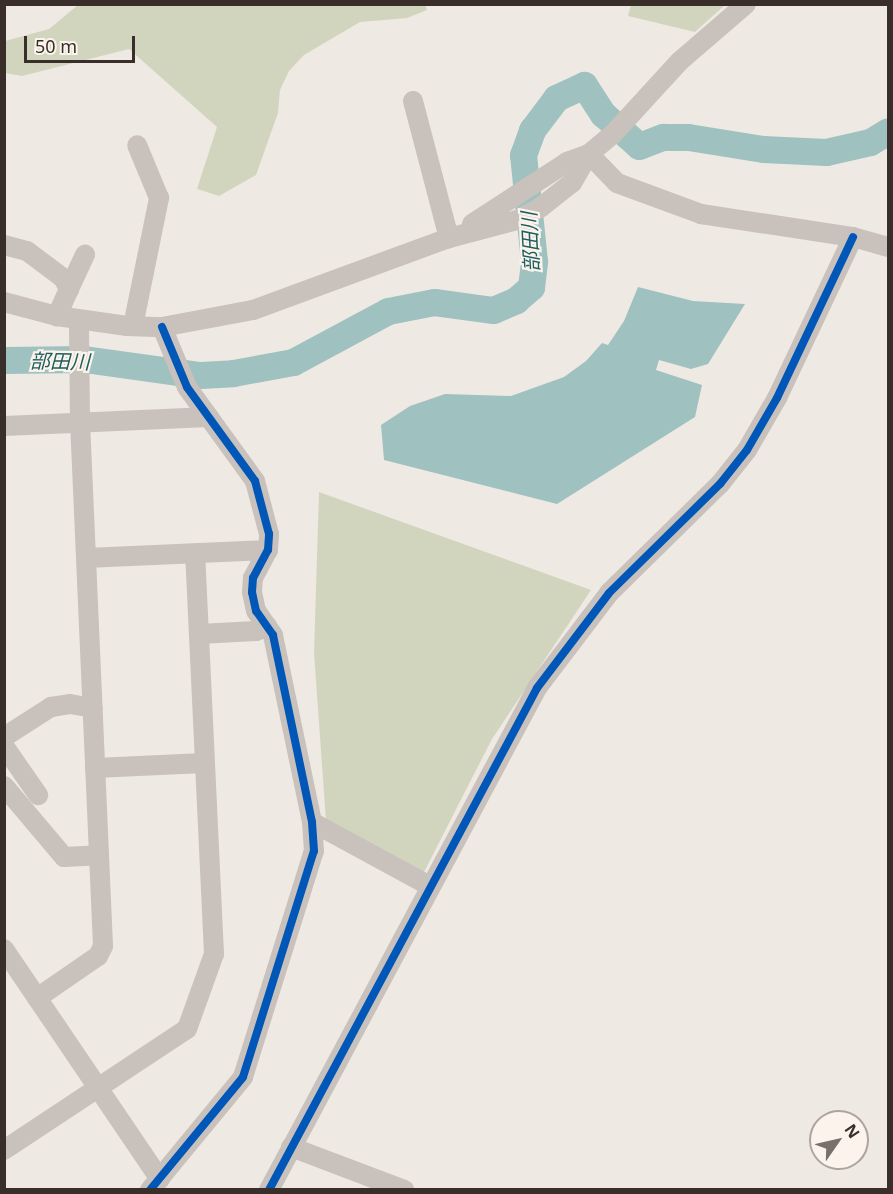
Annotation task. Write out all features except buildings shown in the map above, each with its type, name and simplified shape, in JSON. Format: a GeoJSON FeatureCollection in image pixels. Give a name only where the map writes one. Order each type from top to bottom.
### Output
{"type":"FeatureCollection","features":[{"type":"Feature","properties":{"kind":"street"},"geometry":{"type":"LineString","coordinates":[[4,302],[79,320],[162,327],[253,310],[449,238],[512,211],[541,207],[572,183],[589,154],[613,134],[680,61],[746,4]]}},
{"type":"Feature","properties":{"kind":"street"},"geometry":{"type":"LineString","coordinates":[[413,100],[449,238]]}},
{"type":"Feature","properties":{"kind":"street"},"geometry":{"type":"LineString","coordinates":[[133,326],[159,198],[137,145]]}},
{"type":"Feature","properties":{"kind":"street"},"geometry":{"type":"LineString","coordinates":[[512,211],[567,162],[589,154]]}},
{"type":"Feature","properties":{"kind":"street"},"geometry":{"type":"LineString","coordinates":[[589,154],[617,183],[701,214],[853,237],[888,247]]}},
{"type":"Feature","properties":{"kind":"street"},"geometry":{"type":"LineString","coordinates":[[268,1190],[514,726],[568,642],[609,593],[713,490],[747,450],[777,398],[853,237]]}},
{"type":"Feature","properties":{"kind":"street"},"geometry":{"type":"LineString","coordinates":[[4,245],[27,251],[57,271],[69,289]]}},
{"type":"Feature","properties":{"kind":"street"},"geometry":{"type":"LineString","coordinates":[[57,316],[85,255]]}},
{"type":"Feature","properties":{"kind":"street"},"geometry":{"type":"LineString","coordinates":[[37,998],[98,956],[103,945],[77,349],[79,320]]}},
{"type":"Feature","properties":{"kind":"street"},"geometry":{"type":"LineString","coordinates":[[4,949],[98,1089],[155,1184],[243,1077],[314,851],[312,822],[273,635],[256,611],[252,592],[253,578],[268,550],[269,534],[255,481],[187,387],[162,327]]}},
{"type":"Feature","properties":{"kind":"street"},"geometry":{"type":"LineString","coordinates":[[4,426],[209,417]]}},
{"type":"Feature","properties":{"kind":"street"},"geometry":{"type":"LineString","coordinates":[[86,558],[268,550]]}},
{"type":"Feature","properties":{"kind":"street"},"geometry":{"type":"LineString","coordinates":[[4,1150],[187,1029],[214,954],[195,553]]}},
{"type":"Feature","properties":{"kind":"street"},"geometry":{"type":"LineString","coordinates":[[199,634],[256,632],[267,626]]}},
{"type":"Feature","properties":{"kind":"street"},"geometry":{"type":"LineString","coordinates":[[4,737],[51,707],[70,704],[93,708]]}},
{"type":"Feature","properties":{"kind":"street"},"geometry":{"type":"LineString","coordinates":[[4,746],[39,795]]}},
{"type":"Feature","properties":{"kind":"street"},"geometry":{"type":"LineString","coordinates":[[95,768],[204,763]]}},
{"type":"Feature","properties":{"kind":"street"},"geometry":{"type":"LineString","coordinates":[[4,786],[64,857],[99,855]]}},
{"type":"Feature","properties":{"kind":"street"},"geometry":{"type":"LineString","coordinates":[[312,822],[430,886]]}},
{"type":"Feature","properties":{"kind":"street"},"geometry":{"type":"LineString","coordinates":[[291,1147],[404,1190]]}},
{"type":"Feature","properties":{"kind":"green space"},"geometry":{"type":"Polygon","coordinates":[[[425,4],[427,10],[407,18],[360,22],[304,55],[289,71],[280,90],[278,113],[256,175],[219,196],[197,189],[217,127],[129,49],[22,76],[5,73],[5,41],[49,29],[78,5],[425,4]]]}},
{"type":"Feature","properties":{"kind":"green space"},"geometry":{"type":"Polygon","coordinates":[[[631,4],[725,5],[695,32],[628,16],[631,4]]]}},
{"type":"Feature","properties":{"kind":"green space"},"geometry":{"type":"Polygon","coordinates":[[[319,492],[591,590],[492,739],[422,876],[326,821],[314,653],[319,492]]]}},
{"type":"Feature","properties":{"kind":"water"},"geometry":{"type":"Polygon","coordinates":[[[638,287],[693,301],[745,304],[708,364],[691,369],[659,360],[656,370],[702,385],[695,417],[557,504],[384,460],[381,425],[410,406],[445,394],[511,396],[564,377],[586,361],[602,343],[608,345],[624,321],[638,287]]]}},
{"type":"Feature","properties":{"kind":"waterway","name":"部田川"},"geometry":{"type":"LineString","coordinates":[[4,360],[84,359],[200,375],[233,373],[293,362],[388,311],[434,302],[493,310],[516,300],[531,287],[534,261],[523,155],[532,130],[556,98],[584,85],[603,114],[639,146],[663,137],[688,137],[763,149],[826,152],[870,142],[888,131]]}},
{"type":"Feature","properties":{"kind":"cycle path"},"geometry":{"type":"LineString","coordinates":[[269,1190],[537,688],[609,593],[720,484],[747,450],[777,398],[853,237]]}},
{"type":"Feature","properties":{"kind":"cycle path"},"geometry":{"type":"LineString","coordinates":[[150,1190],[243,1077],[314,851],[312,822],[273,635],[256,611],[252,592],[253,578],[268,550],[269,534],[255,481],[187,387],[162,327]]}}]}
